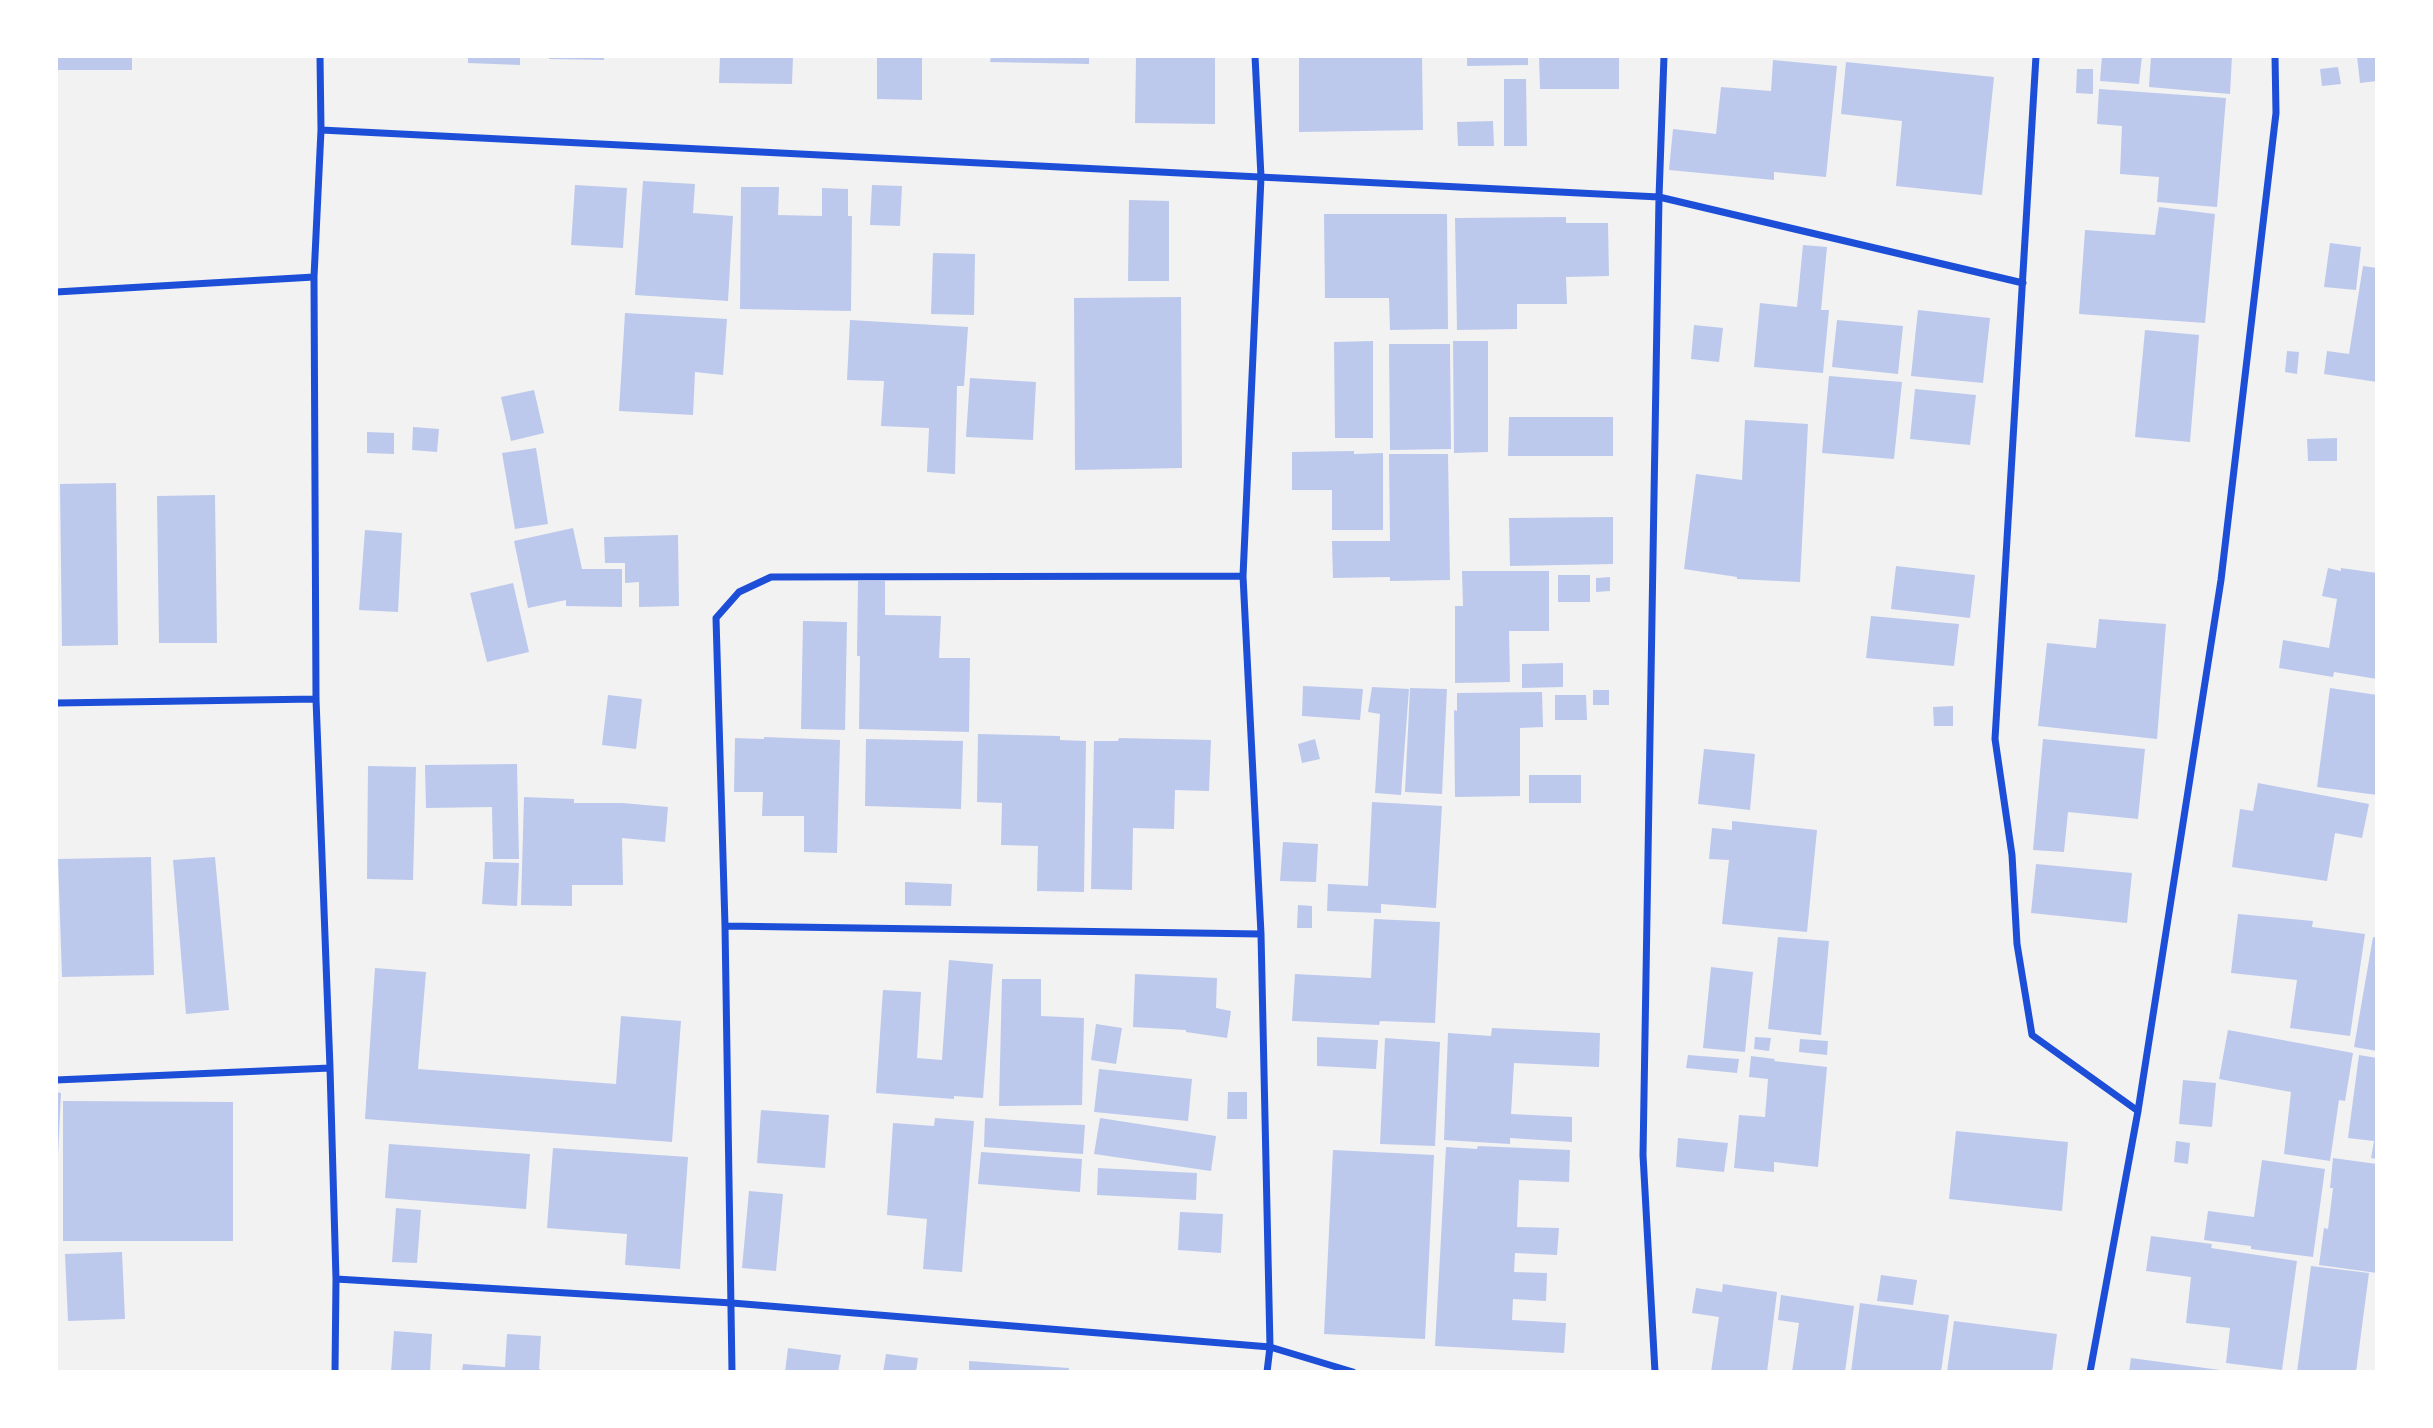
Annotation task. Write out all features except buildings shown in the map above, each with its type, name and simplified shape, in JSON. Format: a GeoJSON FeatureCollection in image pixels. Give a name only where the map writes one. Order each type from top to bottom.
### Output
{"type":"FeatureCollection","features":[{"type":"Feature","properties":{"kind":"street"},"geometry":{"type":"LineString","coordinates":[[320,56],[321,130],[314,277],[316,699],[336,1279],[335,1372]]}},
{"type":"Feature","properties":{"kind":"street"},"geometry":{"type":"LineString","coordinates":[[1255,56],[1261,177],[1243,576],[1261,934],[1270,1348],[1267,1372]]}},
{"type":"Feature","properties":{"kind":"street"},"geometry":{"type":"LineString","coordinates":[[1655,1372],[1643,1155],[1658,197],[1664,56]]}},
{"type":"Feature","properties":{"kind":"street"},"geometry":{"type":"LineString","coordinates":[[2036,56],[1995,739],[2011,855],[2017,944],[2032,1035],[2138,1111]]}},
{"type":"Feature","properties":{"kind":"street"},"geometry":{"type":"LineString","coordinates":[[2090,1372],[2138,1111],[2221,580],[2276,113],[2275,56]]}},
{"type":"Feature","properties":{"kind":"street"},"geometry":{"type":"LineString","coordinates":[[321,130],[1658,197],[2023,283]]}},
{"type":"Feature","properties":{"kind":"street"},"geometry":{"type":"LineString","coordinates":[[56,292],[314,277]]}},
{"type":"Feature","properties":{"kind":"street"},"geometry":{"type":"LineString","coordinates":[[732,1372],[725,926],[716,618],[740,593],[771,577],[1243,576]]}},
{"type":"Feature","properties":{"kind":"street"},"geometry":{"type":"LineString","coordinates":[[56,703],[316,699]]}},
{"type":"Feature","properties":{"kind":"street"},"geometry":{"type":"LineString","coordinates":[[725,926],[1261,934]]}},
{"type":"Feature","properties":{"kind":"street"},"geometry":{"type":"LineString","coordinates":[[56,1080],[330,1068]]}},
{"type":"Feature","properties":{"kind":"street"},"geometry":{"type":"LineString","coordinates":[[336,1279],[732,1303],[1270,1348],[1353,1372]]}}]}
